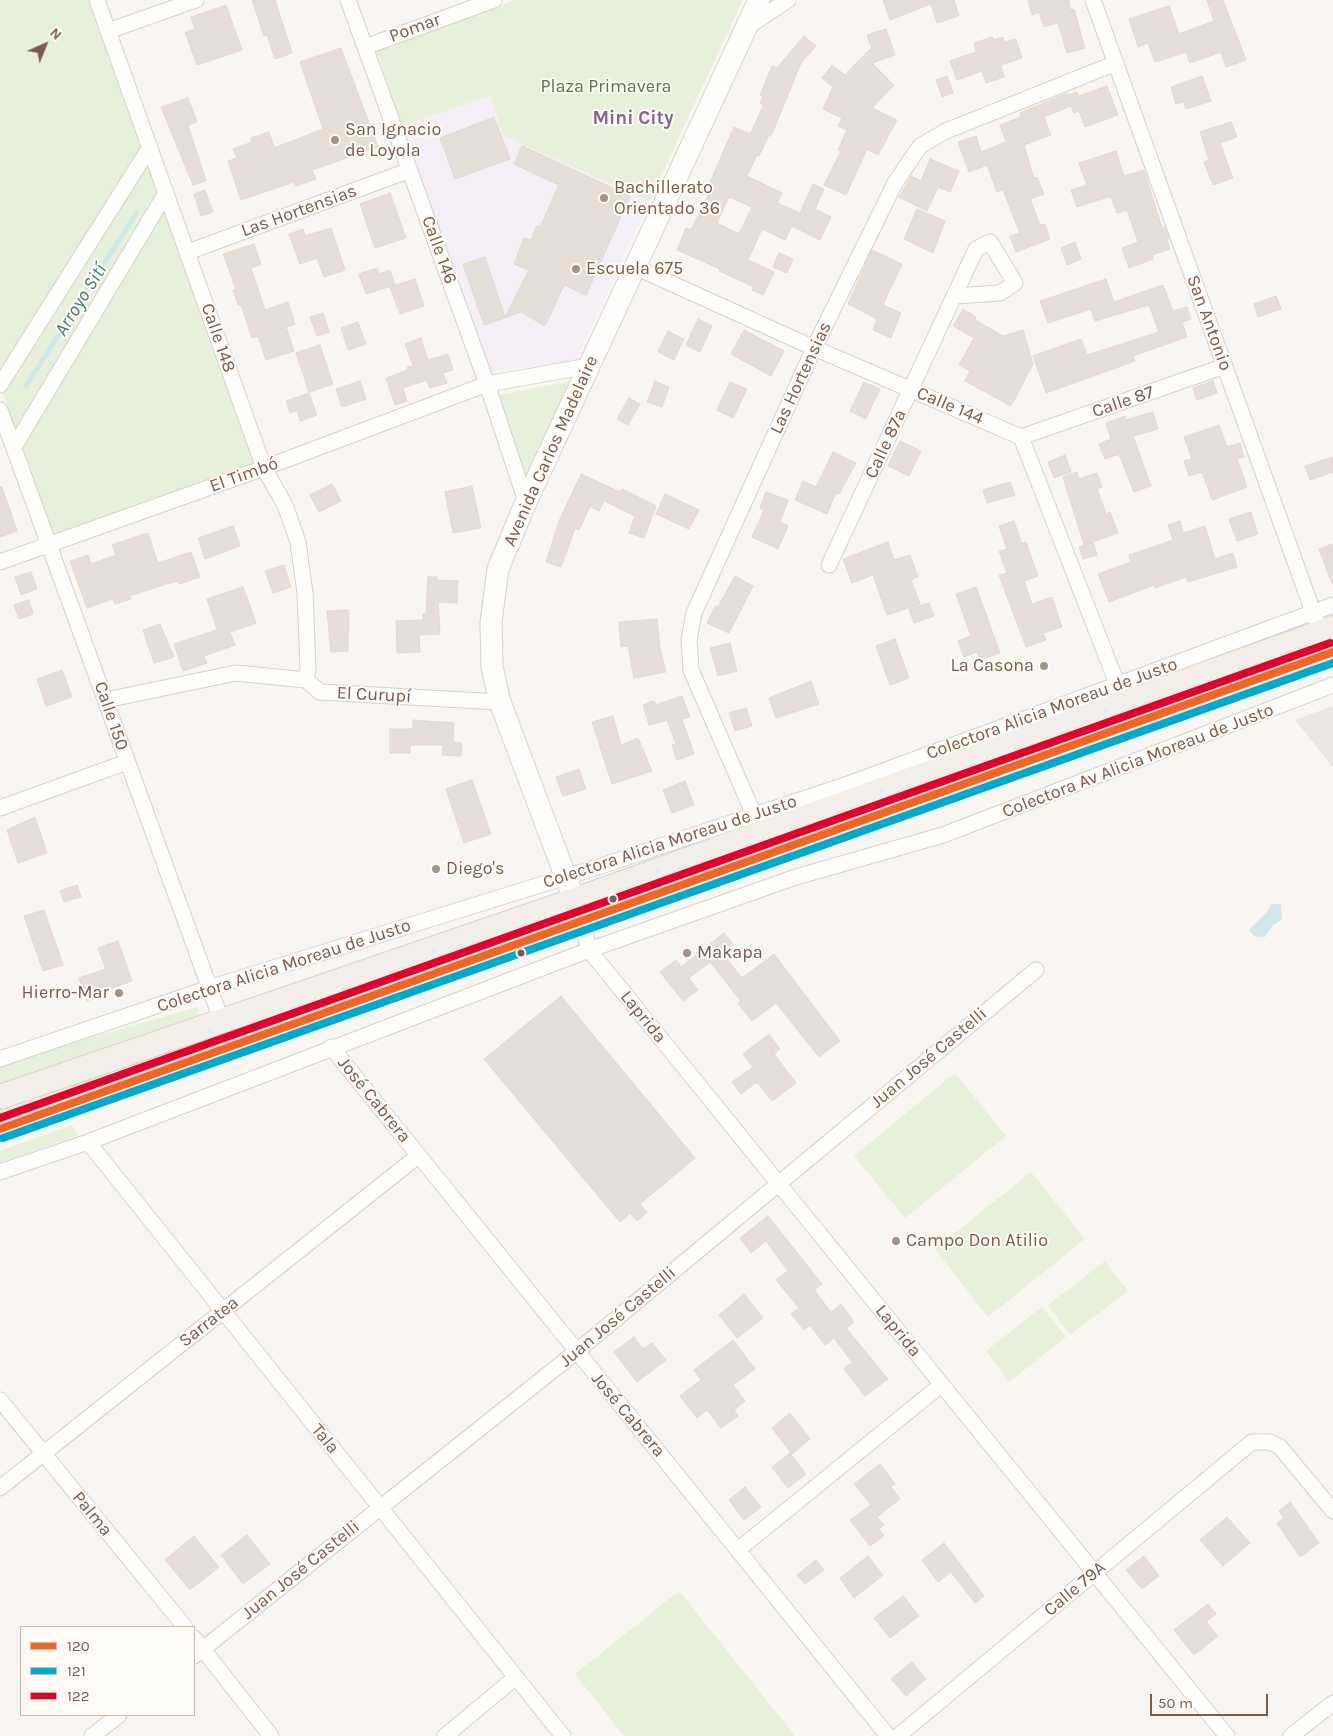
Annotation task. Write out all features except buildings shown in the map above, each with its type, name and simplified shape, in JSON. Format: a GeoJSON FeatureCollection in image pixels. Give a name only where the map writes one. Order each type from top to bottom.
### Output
{"type":"FeatureCollection","features":[{"type":"Feature","properties":{"kind":"main road","name":"Avenida Carlos Madelaire"},"geometry":{"type":"LineString","coordinates":[[578,910],[500,702],[492,666],[491,622],[498,569],[526,502],[759,0]]}},
{"type":"Feature","properties":{"kind":"main road"},"geometry":{"type":"LineString","coordinates":[[0,1128],[578,910],[1325,637]]}},
{"type":"Feature","properties":{"kind":"main road"},"geometry":{"type":"LineString","coordinates":[[0,1097],[222,1022],[578,910]]}},
{"type":"Feature","properties":{"kind":"street","name":"Calle 148"},"geometry":{"type":"LineString","coordinates":[[98,0],[264,468],[284,505],[298,542],[305,593],[308,669],[306,680]]}},
{"type":"Feature","properties":{"kind":"street"},"geometry":{"type":"LineString","coordinates":[[108,31],[196,0]]}},
{"type":"Feature","properties":{"kind":"street","name":"Calle 146"},"geometry":{"type":"LineString","coordinates":[[348,0],[487,384],[526,502]]}},
{"type":"Feature","properties":{"kind":"street","name":"Pomar"},"geometry":{"type":"LineString","coordinates":[[365,47],[494,0]]}},
{"type":"Feature","properties":{"kind":"street"},"geometry":{"type":"LineString","coordinates":[[746,28],[788,0]]}},
{"type":"Feature","properties":{"kind":"street","name":"San Antonio"},"geometry":{"type":"LineString","coordinates":[[1093,0],[1325,637]]}},
{"type":"Feature","properties":{"kind":"street","name":"Las Hortensias"},"geometry":{"type":"LineString","coordinates":[[754,815],[691,670],[689,640],[694,613],[814,348],[895,183],[920,146],[946,131],[1116,63]]}},
{"type":"Feature","properties":{"kind":"street"},"geometry":{"type":"LineString","coordinates":[[0,385],[150,147]]}},
{"type":"Feature","properties":{"kind":"street","name":"Las Hortensias"},"geometry":{"type":"LineString","coordinates":[[188,252],[410,170]]}},
{"type":"Feature","properties":{"kind":"street"},"geometry":{"type":"LineString","coordinates":[[14,447],[166,193]]}},
{"type":"Feature","properties":{"kind":"street","name":"Calle 144"},"geometry":{"type":"LineString","coordinates":[[635,267],[814,348],[1021,437]]}},
{"type":"Feature","properties":{"kind":"street","name":"Calle 87a"},"geometry":{"type":"LineString","coordinates":[[829,565],[955,296]]}},
{"type":"Feature","properties":{"kind":"street"},"geometry":{"type":"LineString","coordinates":[[487,384],[589,366]]}},
{"type":"Feature","properties":{"kind":"street","name":"Calle 87"},"geometry":{"type":"LineString","coordinates":[[1021,437],[1225,366]]}},
{"type":"Feature","properties":{"kind":"street","name":"El Timbó"},"geometry":{"type":"LineString","coordinates":[[0,562],[264,468],[487,384]]}},
{"type":"Feature","properties":{"kind":"street","name":"Calle 150"},"geometry":{"type":"LineString","coordinates":[[0,410],[222,1022]]}},
{"type":"Feature","properties":{"kind":"street"},"geometry":{"type":"LineString","coordinates":[[1021,437],[1118,686]]}},
{"type":"Feature","properties":{"kind":"street","name":"Colectora Alicia Moreau de Justo"},"geometry":{"type":"LineString","coordinates":[[0,1059],[209,988],[566,876],[848,784],[1118,686],[1325,637],[1333,605]]}},
{"type":"Feature","properties":{"kind":"street","name":"El Curupí"},"geometry":{"type":"LineString","coordinates":[[106,700],[236,673],[306,680],[320,692],[500,702]]}},
{"type":"Feature","properties":{"kind":"street","name":"Colectora Av Alicia Moreau de Justo"},"geometry":{"type":"LineString","coordinates":[[589,950],[796,877],[943,835],[1333,685]]}},
{"type":"Feature","properties":{"kind":"street"},"geometry":{"type":"LineString","coordinates":[[0,808],[127,762]]}},
{"type":"Feature","properties":{"kind":"street","name":"Laprida"},"geometry":{"type":"LineString","coordinates":[[578,910],[589,950],[1093,1573],[1228,1736]]}},
{"type":"Feature","properties":{"kind":"street"},"geometry":{"type":"LineString","coordinates":[[0,1172],[88,1142],[331,1047],[589,950]]}},
{"type":"Feature","properties":{"kind":"street","name":"Juan José Castelli"},"geometry":{"type":"LineString","coordinates":[[197,1647],[380,1507],[576,1352],[1036,970]]}},
{"type":"Feature","properties":{"kind":"street","name":"José Cabrera"},"geometry":{"type":"LineString","coordinates":[[331,1047],[888,1736]]}},
{"type":"Feature","properties":{"kind":"street","name":"Tala"},"geometry":{"type":"LineString","coordinates":[[88,1142],[563,1736]]}},
{"type":"Feature","properties":{"kind":"street","name":"Sarratea"},"geometry":{"type":"LineString","coordinates":[[0,1488],[418,1156]]}},
{"type":"Feature","properties":{"kind":"street"},"geometry":{"type":"LineString","coordinates":[[739,1550],[942,1385]]}},
{"type":"Feature","properties":{"kind":"street","name":"Palma"},"geometry":{"type":"LineString","coordinates":[[0,1400],[184,1626]]}},
{"type":"Feature","properties":{"kind":"street","name":"Calle 79A"},"geometry":{"type":"LineString","coordinates":[[898,1736],[1252,1442],[1270,1442],[1280,1447],[1333,1511]]}},
{"type":"Feature","properties":{"kind":"street"},"geometry":{"type":"LineString","coordinates":[[197,1647],[271,1736]]}},
{"type":"Feature","properties":{"kind":"street"},"geometry":{"type":"LineString","coordinates":[[445,1736],[516,1677]]}},
{"type":"Feature","properties":{"kind":"street"},"geometry":{"type":"LineString","coordinates":[[1291,1736],[1333,1702]]}},
{"type":"Feature","properties":{"kind":"street"},"geometry":{"type":"LineString","coordinates":[[92,1736],[118,1716]]}},
{"type":"Feature","properties":{"kind":"shaded area"},"geometry":{"type":"Polygon","coordinates":[[[490,96],[504,136],[649,201],[576,362],[489,371],[401,126],[490,96]]]}},
{"type":"Feature","properties":{"kind":"shaded area"},"geometry":{"type":"Polygon","coordinates":[[[1333,706],[1333,767],[1295,720],[1333,706]]]}},
{"type":"Feature","properties":{"kind":"green space"},"geometry":{"type":"Polygon","coordinates":[[[0,0],[91,0],[260,465],[55,538],[0,386],[0,0]]]}},
{"type":"Feature","properties":{"kind":"green space","name":"Plaza Primavera"},"geometry":{"type":"Polygon","coordinates":[[[515,0],[743,0],[649,201],[504,136],[490,96],[401,126],[376,49],[515,0]]]}},
{"type":"Feature","properties":{"kind":"green space"},"geometry":{"type":"Polygon","coordinates":[[[580,379],[527,491],[490,397],[580,379]]]}},
{"type":"Feature","properties":{"kind":"green space"},"geometry":{"type":"Polygon","coordinates":[[[537,924],[0,1120],[0,1107],[292,1010],[537,924]]]}},
{"type":"Feature","properties":{"kind":"green space"},"geometry":{"type":"Polygon","coordinates":[[[198,1007],[199,1015],[0,1085],[0,1067],[47,1050],[198,1007]]]}},
{"type":"Feature","properties":{"kind":"green space"},"geometry":{"type":"Polygon","coordinates":[[[955,1073],[1006,1136],[905,1218],[854,1156],[955,1073]]]}},
{"type":"Feature","properties":{"kind":"green space"},"geometry":{"type":"Polygon","coordinates":[[[72,1125],[78,1135],[0,1163],[0,1151],[72,1125]]]}},
{"type":"Feature","properties":{"kind":"green space"},"geometry":{"type":"Polygon","coordinates":[[[1031,1172],[1085,1239],[988,1317],[935,1249],[1031,1172]]]}},
{"type":"Feature","properties":{"kind":"green space"},"geometry":{"type":"Polygon","coordinates":[[[1105,1261],[1128,1291],[1070,1335],[1048,1305],[1105,1261]]]}},
{"type":"Feature","properties":{"kind":"green space"},"geometry":{"type":"Polygon","coordinates":[[[1042,1307],[1066,1337],[1009,1382],[986,1351],[1042,1307]]]}},
{"type":"Feature","properties":{"kind":"green space"},"geometry":{"type":"Polygon","coordinates":[[[679,1591],[795,1736],[624,1736],[575,1674],[679,1591]]]}},
{"type":"Feature","properties":{"kind":"water"},"geometry":{"type":"Polygon","coordinates":[[[1271,904],[1281,904],[1282,920],[1273,925],[1265,937],[1254,936],[1249,930],[1268,911],[1271,904]]]}},
{"type":"Feature","properties":{"kind":"waterway","name":"Arroyo Sití"},"geometry":{"type":"LineString","coordinates":[[26,386],[136,214]]}},
{"type":"Feature","properties":{"kind":"transit line","name":"122"},"geometry":{"type":"LineString","coordinates":[[0,1118],[1330,643]]}},
{"type":"Feature","properties":{"kind":"transit line","name":"120"},"geometry":{"type":"LineString","coordinates":[[0,1129],[1333,652]]}},
{"type":"Feature","properties":{"kind":"transit line","name":"121"},"geometry":{"type":"LineString","coordinates":[[3,1138],[1333,663]]}},
{"type":"Feature","properties":{"kind":"place","name":"San Ignacio de Loyola"},"geometry":{"type":"Point","coordinates":[335,140]}},
{"type":"Feature","properties":{"kind":"place","name":"Bachillerato Orientado 36"},"geometry":{"type":"Point","coordinates":[604,198]}},
{"type":"Feature","properties":{"kind":"place","name":"Escuela 675"},"geometry":{"type":"Point","coordinates":[576,269]}},
{"type":"Feature","properties":{"kind":"place","name":"La Casona"},"geometry":{"type":"Point","coordinates":[1044,666]}},
{"type":"Feature","properties":{"kind":"place","name":"Diego's"},"geometry":{"type":"Point","coordinates":[436,869]}},
{"type":"Feature","properties":{"kind":"place","name":"Makapa"},"geometry":{"type":"Point","coordinates":[687,953]}},
{"type":"Feature","properties":{"kind":"place","name":"Hierro-Mar"},"geometry":{"type":"Point","coordinates":[119,993]}},
{"type":"Feature","properties":{"kind":"place","name":"Campo Don Atilio"},"geometry":{"type":"Point","coordinates":[896,1241]}},
{"type":"Feature","properties":{"kind":"district","name":"Mini City"},"geometry":{"type":"Point","coordinates":[633,119]}}]}
